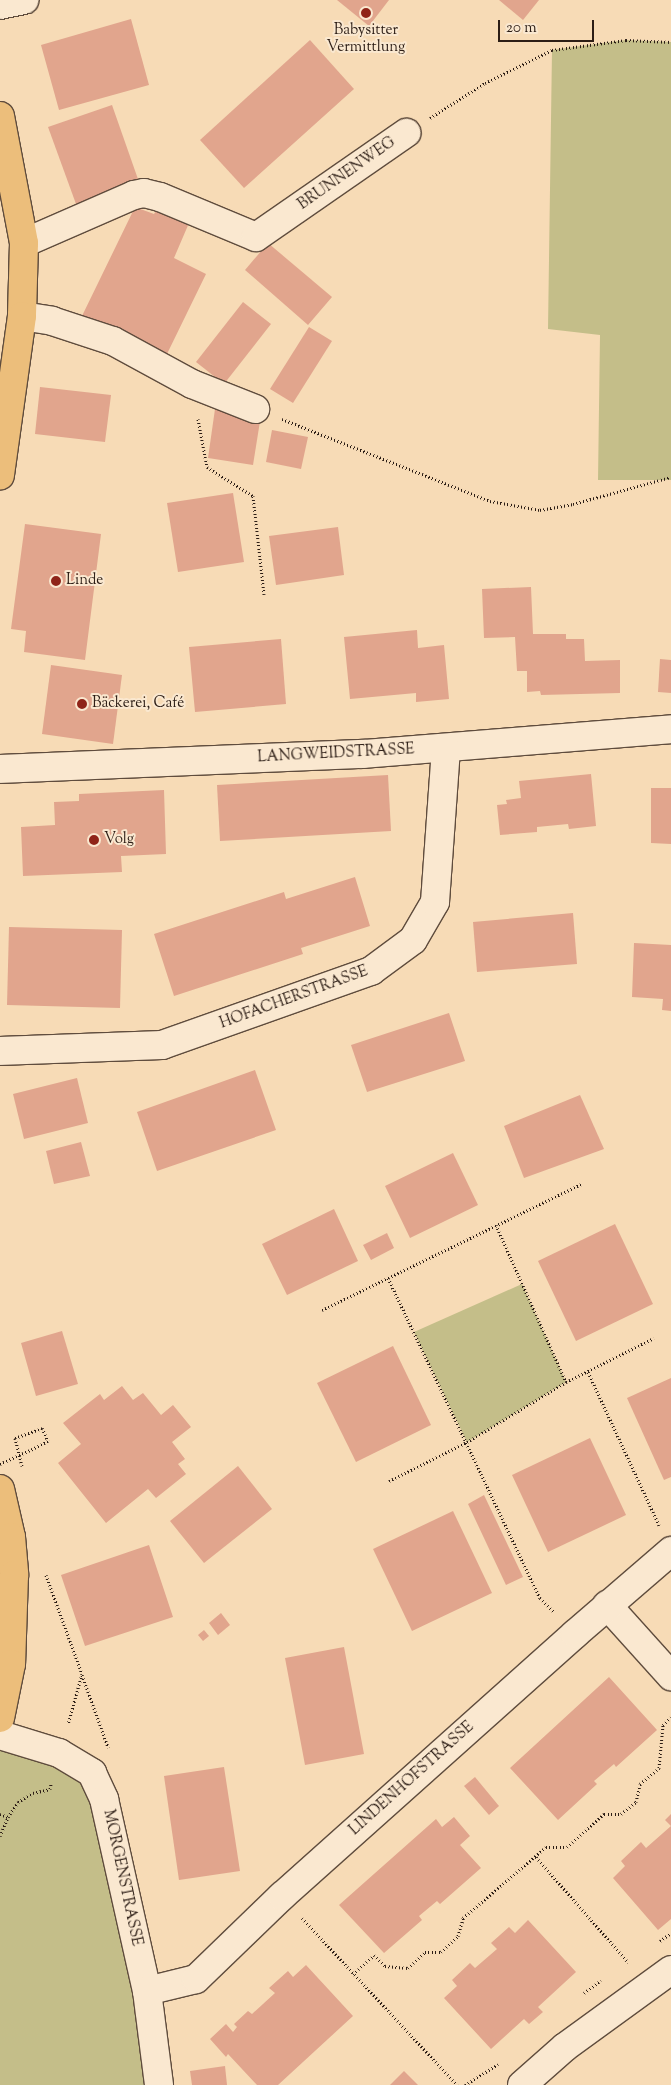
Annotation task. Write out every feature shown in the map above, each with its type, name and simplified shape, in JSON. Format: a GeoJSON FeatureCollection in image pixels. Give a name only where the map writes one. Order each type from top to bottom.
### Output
{"type":"FeatureCollection","features":[{"type":"Feature","properties":{"kind":"main road"},"geometry":{"type":"LineString","coordinates":[[0,116],[24,243],[22,316],[0,475]]}},
{"type":"Feature","properties":{"kind":"main road"},"geometry":{"type":"LineString","coordinates":[[0,1489],[11,1537],[14,1575],[11,1664],[0,1718]]}},
{"type":"Feature","properties":{"kind":"street"},"geometry":{"type":"LineString","coordinates":[[0,5],[24,0]]}},
{"type":"Feature","properties":{"kind":"street","name":"BRUNNENWEG"},"geometry":{"type":"LineString","coordinates":[[24,243],[134,195],[144,193],[160,197],[256,237],[406,133]]}},
{"type":"Feature","properties":{"kind":"street"},"geometry":{"type":"LineString","coordinates":[[22,316],[52,321],[113,341],[192,384],[256,409]]}},
{"type":"Feature","properties":{"kind":"street","name":"LANGWEIDSTRASSE"},"geometry":{"type":"LineString","coordinates":[[0,769],[446,748],[671,729]]}},
{"type":"Feature","properties":{"kind":"street","name":"HOFACHERSTRASSE"},"geometry":{"type":"LineString","coordinates":[[0,1051],[162,1045],[371,971],[413,940],[435,902],[446,748]]}},
{"type":"Feature","properties":{"kind":"street","name":"LINDENHOFSTRASSE"},"geometry":{"type":"LineString","coordinates":[[147,1991],[196,1979],[282,1896],[607,1605],[667,1541]]}},
{"type":"Feature","properties":{"kind":"street"},"geometry":{"type":"LineString","coordinates":[[607,1605],[671,1676]]}},
{"type":"Feature","properties":{"kind":"street"},"geometry":{"type":"LineString","coordinates":[[0,1735],[60,1753],[92,1773]]}},
{"type":"Feature","properties":{"kind":"street","name":"MORGENSTRASSE"},"geometry":{"type":"LineString","coordinates":[[92,1773],[104,1799],[147,1991],[160,2085]]}},
{"type":"Feature","properties":{"kind":"street"},"geometry":{"type":"LineString","coordinates":[[522,2085],[565,2047],[671,1970]]}},
{"type":"Feature","properties":{"kind":"path","name":"BRUNNENWEG"},"geometry":{"type":"LineString","coordinates":[[406,133],[485,83],[552,50],[626,40],[671,42]]}},
{"type":"Feature","properties":{"kind":"path"},"geometry":{"type":"LineString","coordinates":[[192,384],[207,467],[253,496],[264,594]]}},
{"type":"Feature","properties":{"kind":"path"},"geometry":{"type":"LineString","coordinates":[[256,409],[490,500],[540,510],[573,504],[671,477]]}},
{"type":"Feature","properties":{"kind":"path"},"geometry":{"type":"LineString","coordinates":[[322,1310],[581,1184]]}},
{"type":"Feature","properties":{"kind":"path"},"geometry":{"type":"LineString","coordinates":[[496,1225],[566,1382]]}},
{"type":"Feature","properties":{"kind":"path"},"geometry":{"type":"LineString","coordinates":[[388,1278],[540,1598],[574,1634]]}},
{"type":"Feature","properties":{"kind":"path"},"geometry":{"type":"LineString","coordinates":[[389,1481],[467,1442],[566,1382],[654,1338]]}},
{"type":"Feature","properties":{"kind":"path"},"geometry":{"type":"LineString","coordinates":[[588,1372],[667,1541]]}},
{"type":"Feature","properties":{"kind":"path"},"geometry":{"type":"LineString","coordinates":[[0,1464],[30,1450],[48,1440],[42,1428],[15,1438],[23,1475]]}},
{"type":"Feature","properties":{"kind":"path"},"geometry":{"type":"LineString","coordinates":[[44,1568],[110,1753],[92,1773]]}},
{"type":"Feature","properties":{"kind":"path"},"geometry":{"type":"LineString","coordinates":[[68,1724],[82,1674]]}},
{"type":"Feature","properties":{"kind":"path"},"geometry":{"type":"LineString","coordinates":[[353,1974],[374,1955],[385,1966],[408,1968],[425,1952],[441,1952],[458,1936],[463,1918],[546,1847],[567,1847],[604,1814],[621,1814],[636,1802],[640,1784],[660,1768],[663,1725],[671,1717]]}},
{"type":"Feature","properties":{"kind":"path"},"geometry":{"type":"LineString","coordinates":[[0,1836],[8,1817],[18,1802],[33,1793],[50,1790],[51,1784]]}},
{"type":"Feature","properties":{"kind":"path"},"geometry":{"type":"LineString","coordinates":[[0,1814],[8,1817]]}},
{"type":"Feature","properties":{"kind":"path"},"geometry":{"type":"LineString","coordinates":[[536,1857],[628,1962]]}},
{"type":"Feature","properties":{"kind":"path"},"geometry":{"type":"LineString","coordinates":[[282,1896],[457,2085]]}},
{"type":"Feature","properties":{"kind":"shaded area"},"geometry":{"type":"Polygon","coordinates":[[[626,40],[671,42],[671,480],[598,480],[600,335],[548,329],[552,50],[626,40]]]}},
{"type":"Feature","properties":{"kind":"shaded area"},"geometry":{"type":"Polygon","coordinates":[[[522,1284],[566,1382],[467,1442],[414,1332],[522,1284]]]}},
{"type":"Feature","properties":{"kind":"shaded area"},"geometry":{"type":"Polygon","coordinates":[[[0,1735],[92,1773],[159,2085],[0,2085],[0,1735]]]}},
{"type":"Feature","properties":{"kind":"building","name":"Babysitter Vermittlung"},"geometry":{"type":"Polygon","coordinates":[[[337,0],[389,0],[369,26],[337,0]]]}},
{"type":"Feature","properties":{"kind":"building"},"geometry":{"type":"Polygon","coordinates":[[[499,0],[539,0],[523,20],[499,0]]]}},
{"type":"Feature","properties":{"kind":"building"},"geometry":{"type":"Polygon","coordinates":[[[131,19],[149,85],[59,110],[41,45],[131,19]]]}},
{"type":"Feature","properties":{"kind":"building"},"geometry":{"type":"Polygon","coordinates":[[[310,40],[354,89],[244,188],[200,140],[310,40]]]}},
{"type":"Feature","properties":{"kind":"building"},"geometry":{"type":"Polygon","coordinates":[[[112,105],[139,182],[76,204],[48,127],[112,105]]]}},
{"type":"Feature","properties":{"kind":"building"},"geometry":{"type":"Polygon","coordinates":[[[160,205],[189,223],[174,258],[206,274],[166,356],[82,316],[135,207],[154,214],[160,205]]]}},
{"type":"Feature","properties":{"kind":"building"},"geometry":{"type":"Polygon","coordinates":[[[268,243],[332,297],[308,325],[245,270],[268,243]]]}},
{"type":"Feature","properties":{"kind":"building"},"geometry":{"type":"Polygon","coordinates":[[[243,302],[271,324],[224,384],[196,362],[243,302]]]}},
{"type":"Feature","properties":{"kind":"building"},"geometry":{"type":"Polygon","coordinates":[[[309,327],[332,341],[293,403],[270,389],[309,327]]]}},
{"type":"Feature","properties":{"kind":"building"},"geometry":{"type":"Polygon","coordinates":[[[40,387],[111,395],[105,442],[35,434],[40,387]]]}},
{"type":"Feature","properties":{"kind":"building"},"geometry":{"type":"Polygon","coordinates":[[[215,409],[261,415],[253,465],[208,458],[215,409]]]}},
{"type":"Feature","properties":{"kind":"building"},"geometry":{"type":"Polygon","coordinates":[[[272,430],[308,437],[301,469],[266,462],[272,430]]]}},
{"type":"Feature","properties":{"kind":"building"},"geometry":{"type":"Polygon","coordinates":[[[233,493],[244,562],[178,572],[167,503],[233,493]]]}},
{"type":"Feature","properties":{"kind":"building","name":"Linde"},"geometry":{"type":"Polygon","coordinates":[[[25,524],[101,534],[85,660],[24,652],[26,631],[11,629],[25,524]]]}},
{"type":"Feature","properties":{"kind":"building"},"geometry":{"type":"Polygon","coordinates":[[[338,527],[344,575],[276,585],[269,536],[338,527]]]}},
{"type":"Feature","properties":{"kind":"building"},"geometry":{"type":"Polygon","coordinates":[[[531,587],[533,634],[566,634],[566,639],[584,639],[585,661],[620,660],[620,693],[541,695],[540,691],[527,692],[527,671],[517,671],[515,637],[484,638],[482,589],[531,587]]]}},
{"type":"Feature","properties":{"kind":"building"},"geometry":{"type":"Polygon","coordinates":[[[417,630],[418,648],[444,645],[449,699],[416,702],[416,693],[350,699],[344,637],[417,630]]]}},
{"type":"Feature","properties":{"kind":"building"},"geometry":{"type":"Polygon","coordinates":[[[281,639],[286,704],[195,712],[189,647],[281,639]]]}},
{"type":"Feature","properties":{"kind":"building"},"geometry":{"type":"Polygon","coordinates":[[[660,659],[671,660],[671,693],[658,692],[660,659]]]}},
{"type":"Feature","properties":{"kind":"building","name":"Bäckerei, Café"},"geometry":{"type":"Polygon","coordinates":[[[51,665],[122,675],[113,744],[42,734],[51,665]]]}},
{"type":"Feature","properties":{"kind":"building"},"geometry":{"type":"Polygon","coordinates":[[[591,774],[596,826],[569,829],[568,824],[537,827],[537,832],[500,835],[497,805],[507,804],[506,800],[521,798],[519,781],[591,774]]]}},
{"type":"Feature","properties":{"kind":"building"},"geometry":{"type":"Polygon","coordinates":[[[388,775],[391,831],[220,841],[217,785],[388,775]]]}},
{"type":"Feature","properties":{"kind":"building"},"geometry":{"type":"Polygon","coordinates":[[[651,788],[671,788],[671,844],[651,843],[651,788]]]}},
{"type":"Feature","properties":{"kind":"building","name":"Volg"},"geometry":{"type":"Polygon","coordinates":[[[164,790],[166,854],[121,856],[122,872],[23,876],[21,827],[55,825],[54,802],[79,801],[79,794],[164,790]]]}},
{"type":"Feature","properties":{"kind":"building"},"geometry":{"type":"Polygon","coordinates":[[[355,877],[370,926],[301,948],[303,954],[174,996],[154,934],[284,892],[286,899],[355,877]]]}},
{"type":"Feature","properties":{"kind":"building"},"geometry":{"type":"Polygon","coordinates":[[[573,913],[577,964],[477,972],[473,922],[573,913]]]}},
{"type":"Feature","properties":{"kind":"building"},"geometry":{"type":"Polygon","coordinates":[[[9,927],[122,930],[120,1008],[7,1005],[9,927]]]}},
{"type":"Feature","properties":{"kind":"building"},"geometry":{"type":"Polygon","coordinates":[[[634,943],[671,945],[671,1011],[662,1010],[663,999],[632,997],[634,943]]]}},
{"type":"Feature","properties":{"kind":"building"},"geometry":{"type":"Polygon","coordinates":[[[449,1013],[465,1061],[367,1092],[351,1045],[449,1013]]]}},
{"type":"Feature","properties":{"kind":"building"},"geometry":{"type":"Polygon","coordinates":[[[255,1070],[276,1130],[157,1171],[137,1112],[255,1070]]]}},
{"type":"Feature","properties":{"kind":"building"},"geometry":{"type":"Polygon","coordinates":[[[77,1078],[88,1123],[24,1139],[13,1094],[77,1078]]]}},
{"type":"Feature","properties":{"kind":"building"},"geometry":{"type":"Polygon","coordinates":[[[580,1095],[604,1149],[524,1178],[504,1126],[580,1095]]]}},
{"type":"Feature","properties":{"kind":"building"},"geometry":{"type":"Polygon","coordinates":[[[81,1142],[90,1176],[54,1184],[46,1151],[81,1142]]]}},
{"type":"Feature","properties":{"kind":"building"},"geometry":{"type":"Polygon","coordinates":[[[453,1153],[478,1205],[410,1238],[385,1186],[453,1153]]]}},
{"type":"Feature","properties":{"kind":"building"},"geometry":{"type":"Polygon","coordinates":[[[334,1209],[358,1261],[287,1295],[262,1244],[334,1209]]]}},
{"type":"Feature","properties":{"kind":"building"},"geometry":{"type":"Polygon","coordinates":[[[615,1224],[653,1304],[576,1341],[538,1261],[615,1224]]]}},
{"type":"Feature","properties":{"kind":"building"},"geometry":{"type":"Polygon","coordinates":[[[387,1233],[394,1248],[371,1260],[363,1245],[387,1233]]]}},
{"type":"Feature","properties":{"kind":"building"},"geometry":{"type":"Polygon","coordinates":[[[62,1331],[78,1384],[36,1396],[21,1343],[62,1331]]]}},
{"type":"Feature","properties":{"kind":"building"},"geometry":{"type":"Polygon","coordinates":[[[393,1346],[431,1425],[356,1462],[317,1383],[393,1346]]]}},
{"type":"Feature","properties":{"kind":"building"},"geometry":{"type":"Polygon","coordinates":[[[671,1378],[671,1477],[664,1480],[627,1398],[671,1378]]]}},
{"type":"Feature","properties":{"kind":"building"},"geometry":{"type":"Polygon","coordinates":[[[122,1386],[133,1400],[143,1393],[161,1415],[173,1405],[191,1427],[172,1442],[185,1459],[178,1464],[186,1474],[156,1498],[148,1489],[106,1523],[58,1463],[81,1444],[63,1423],[100,1394],[104,1400],[122,1386]]]}},
{"type":"Feature","properties":{"kind":"building"},"geometry":{"type":"Polygon","coordinates":[[[590,1438],[626,1515],[548,1552],[512,1475],[590,1438]]]}},
{"type":"Feature","properties":{"kind":"building"},"geometry":{"type":"Polygon","coordinates":[[[238,1466],[272,1509],[204,1563],[170,1521],[238,1466]]]}},
{"type":"Feature","properties":{"kind":"building"},"geometry":{"type":"Polygon","coordinates":[[[484,1495],[523,1577],[506,1585],[468,1504],[484,1495]]]}},
{"type":"Feature","properties":{"kind":"building"},"geometry":{"type":"Polygon","coordinates":[[[453,1511],[492,1593],[412,1631],[373,1549],[453,1511]]]}},
{"type":"Feature","properties":{"kind":"building"},"geometry":{"type":"Polygon","coordinates":[[[149,1545],[173,1617],[85,1646],[61,1575],[149,1545]]]}},
{"type":"Feature","properties":{"kind":"building"},"geometry":{"type":"Polygon","coordinates":[[[221,1613],[230,1625],[218,1635],[209,1623],[221,1613]]]}},
{"type":"Feature","properties":{"kind":"building"},"geometry":{"type":"Polygon","coordinates":[[[204,1630],[209,1636],[203,1641],[198,1635],[204,1630]]]}},
{"type":"Feature","properties":{"kind":"building"},"geometry":{"type":"Polygon","coordinates":[[[344,1647],[364,1754],[305,1765],[285,1658],[344,1647]]]}},
{"type":"Feature","properties":{"kind":"building"},"geometry":{"type":"Polygon","coordinates":[[[609,1677],[657,1730],[616,1767],[614,1764],[594,1781],[597,1784],[558,1820],[510,1768],[609,1677]]]}},
{"type":"Feature","properties":{"kind":"building"},"geometry":{"type":"Polygon","coordinates":[[[224,1767],[240,1871],[179,1880],[164,1776],[224,1767]]]}},
{"type":"Feature","properties":{"kind":"building"},"geometry":{"type":"Polygon","coordinates":[[[475,1777],[499,1806],[489,1815],[464,1786],[475,1777]]]}},
{"type":"Feature","properties":{"kind":"building"},"geometry":{"type":"Polygon","coordinates":[[[671,1814],[671,1826],[665,1820],[671,1814]]]}},
{"type":"Feature","properties":{"kind":"building"},"geometry":{"type":"Polygon","coordinates":[[[454,1817],[470,1836],[460,1845],[481,1868],[440,1904],[437,1901],[419,1916],[422,1920],[384,1953],[339,1905],[436,1819],[442,1827],[454,1817]]]}},
{"type":"Feature","properties":{"kind":"building"},"geometry":{"type":"Polygon","coordinates":[[[671,1826],[671,1919],[658,1930],[613,1878],[625,1866],[621,1861],[641,1842],[646,1848],[671,1826]]]}},
{"type":"Feature","properties":{"kind":"building"},"geometry":{"type":"Polygon","coordinates":[[[528,1920],[576,1972],[538,2007],[543,2012],[529,2024],[524,2019],[491,2049],[444,1998],[457,1986],[452,1980],[470,1963],[475,1968],[497,1949],[491,1943],[509,1927],[515,1933],[528,1920]]]}},
{"type":"Feature","properties":{"kind":"building"},"geometry":{"type":"Polygon","coordinates":[[[306,1965],[353,2016],[278,2085],[257,2085],[228,2054],[226,2057],[210,2039],[226,2024],[233,2032],[237,2027],[234,2024],[248,2011],[252,2014],[275,1993],[269,1988],[288,1971],[293,1977],[306,1965]]]}},
{"type":"Feature","properties":{"kind":"building"},"geometry":{"type":"Polygon","coordinates":[[[225,2066],[227,2085],[192,2085],[190,2071],[225,2066]]]}},
{"type":"Feature","properties":{"kind":"building"},"geometry":{"type":"Polygon","coordinates":[[[404,2071],[418,2085],[390,2085],[404,2071]]]}},
{"type":"Feature","properties":{"kind":"place","name":"Babysitter Vermittlung"},"geometry":{"type":"Point","coordinates":[366,13]}},
{"type":"Feature","properties":{"kind":"place","name":"Linde"},"geometry":{"type":"Point","coordinates":[56,581]}},
{"type":"Feature","properties":{"kind":"place","name":"Bäckerei, Café"},"geometry":{"type":"Point","coordinates":[82,704]}},
{"type":"Feature","properties":{"kind":"place","name":"Volg"},"geometry":{"type":"Point","coordinates":[94,840]}}]}
